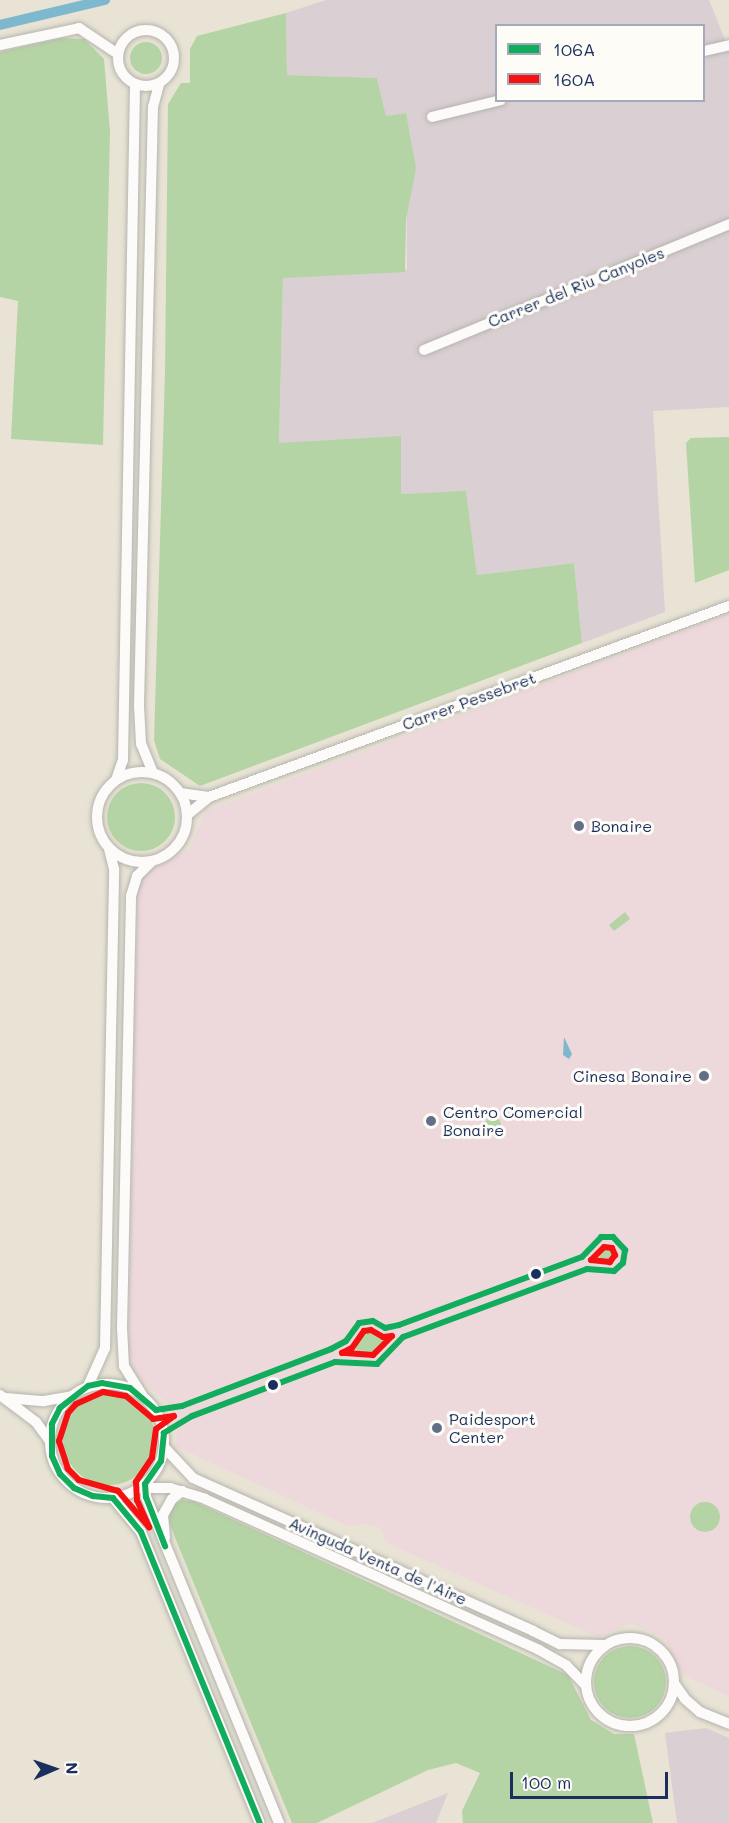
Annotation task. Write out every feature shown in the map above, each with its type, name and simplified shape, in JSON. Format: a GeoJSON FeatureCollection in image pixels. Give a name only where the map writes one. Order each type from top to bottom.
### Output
{"type":"FeatureCollection","features":[{"type":"Feature","properties":{"kind":"street"},"geometry":{"type":"LineString","coordinates":[[0,45],[79,28],[118,54]]}},
{"type":"Feature","properties":{"kind":"street"},"geometry":{"type":"LineString","coordinates":[[153,773],[141,744],[139,705],[153,107],[159,84],[173,66],[173,50],[165,37],[151,30],[138,31],[125,39],[118,54],[122,72],[135,84],[159,84]]}},
{"type":"Feature","properties":{"kind":"street"},"geometry":{"type":"LineString","coordinates":[[705,51],[729,45]]}},
{"type":"Feature","properties":{"kind":"street"},"geometry":{"type":"LineString","coordinates":[[116,780],[123,760],[135,84]]}},
{"type":"Feature","properties":{"kind":"street"},"geometry":{"type":"LineString","coordinates":[[432,117],[495,101]]}},
{"type":"Feature","properties":{"kind":"street","name":"Carrer del Riu Canyoles"},"geometry":{"type":"LineString","coordinates":[[424,350],[729,224]]}},
{"type":"Feature","properties":{"kind":"street","name":"Carrer Pessebret"},"geometry":{"type":"LineString","coordinates":[[187,815],[209,797],[729,606]]}},
{"type":"Feature","properties":{"kind":"street"},"geometry":{"type":"LineString","coordinates":[[3,1397],[36,1422],[50,1441],[60,1474],[75,1488],[93,1496],[113,1498],[144,1486],[154,1474],[164,1447],[161,1421],[124,1366],[122,1328],[131,896],[137,876],[151,862],[172,851],[179,842],[187,815],[180,793],[168,781],[153,773],[140,772],[116,780],[106,789],[96,813],[102,839],[110,849],[122,858],[151,862]]}},
{"type":"Feature","properties":{"kind":"street","name":"Carrer Pessebret"},"geometry":{"type":"LineString","coordinates":[[180,793],[209,797]]}},
{"type":"Feature","properties":{"kind":"street"},"geometry":{"type":"LineString","coordinates":[[88,1386],[105,1348],[114,869],[110,849]]}},
{"type":"Feature","properties":{"kind":"street"},"geometry":{"type":"LineString","coordinates":[[3,1397],[44,1401],[71,1396],[88,1386],[117,1384],[142,1395]]}},
{"type":"Feature","properties":{"kind":"street"},"geometry":{"type":"LineString","coordinates":[[50,1441],[52,1424],[71,1396]]}},
{"type":"Feature","properties":{"kind":"street","name":"Avinguda Venta de l'Aire"},"geometry":{"type":"LineString","coordinates":[[164,1447],[193,1478],[542,1636],[581,1647],[604,1645]]}},
{"type":"Feature","properties":{"kind":"street"},"geometry":{"type":"LineString","coordinates":[[144,1486],[165,1547],[279,1823]]}},
{"type":"Feature","properties":{"kind":"street","name":"Avinguda Venta de l'Aire"},"geometry":{"type":"LineString","coordinates":[[144,1486],[182,1491],[540,1650],[566,1665],[585,1685]]}},
{"type":"Feature","properties":{"kind":"street"},"geometry":{"type":"LineString","coordinates":[[165,1547],[163,1515],[172,1499],[182,1491]]}},
{"type":"Feature","properties":{"kind":"street"},"geometry":{"type":"LineString","coordinates":[[113,1498],[141,1532],[260,1823]]}},
{"type":"Feature","properties":{"kind":"street"},"geometry":{"type":"LineString","coordinates":[[674,1683],[664,1710],[638,1726],[609,1721],[588,1699],[585,1685],[586,1669],[604,1645],[618,1638],[645,1640],[665,1654],[674,1683],[685,1700],[700,1712],[729,1725]]}},
{"type":"Feature","properties":{"kind":"shaded area"},"geometry":{"type":"Polygon","coordinates":[[[326,0],[709,0],[729,50],[729,407],[653,411],[665,612],[582,643],[574,563],[477,575],[466,492],[400,494],[279,443],[283,277],[405,271],[407,268],[406,113],[386,116],[377,78],[287,75],[286,13],[326,0]]]}},
{"type":"Feature","properties":{"kind":"shaded area","name":"Centro Comercial Bonaire"},"geometry":{"type":"Polygon","coordinates":[[[729,614],[729,1696],[683,1675],[665,1639],[632,1623],[598,1637],[385,1542],[382,1529],[366,1524],[348,1526],[175,1446],[178,1426],[166,1402],[138,1377],[128,1356],[138,886],[151,868],[189,849],[206,811],[729,614]]]}},
{"type":"Feature","properties":{"kind":"shaded area"},"geometry":{"type":"Polygon","coordinates":[[[706,1728],[729,1738],[729,1823],[677,1823],[665,1733],[706,1728]]]}},
{"type":"Feature","properties":{"kind":"shaded area"},"geometry":{"type":"Polygon","coordinates":[[[448,1793],[436,1823],[372,1823],[448,1793]]]}},
{"type":"Feature","properties":{"kind":"green space"},"geometry":{"type":"Polygon","coordinates":[[[286,13],[287,75],[377,78],[386,116],[406,113],[416,168],[406,220],[405,272],[283,278],[279,443],[401,436],[401,494],[466,491],[477,575],[574,563],[582,643],[200,786],[160,759],[154,740],[165,373],[168,104],[181,83],[190,83],[190,49],[197,36],[286,13]]]}},
{"type":"Feature","properties":{"kind":"green space"},"geometry":{"type":"Polygon","coordinates":[[[62,38],[84,39],[104,59],[110,132],[103,445],[11,439],[18,301],[0,297],[0,52],[62,38]]]}},
{"type":"Feature","properties":{"kind":"green space"},"geometry":{"type":"Polygon","coordinates":[[[146,42],[157,47],[162,58],[157,69],[146,74],[135,69],[130,58],[135,47],[146,42]]]}},
{"type":"Feature","properties":{"kind":"green space"},"geometry":{"type":"Polygon","coordinates":[[[729,437],[729,570],[695,583],[686,443],[691,438],[729,437]]]}},
{"type":"Feature","properties":{"kind":"green space"},"geometry":{"type":"Polygon","coordinates":[[[141,783],[154,786],[165,793],[172,804],[175,817],[172,830],[165,841],[154,848],[141,851],[128,848],[117,841],[110,830],[107,817],[110,804],[117,793],[128,786],[141,783]]]}},
{"type":"Feature","properties":{"kind":"green space"},"geometry":{"type":"Polygon","coordinates":[[[625,912],[630,919],[614,931],[609,925],[625,912]]]}},
{"type":"Feature","properties":{"kind":"green space"},"geometry":{"type":"Polygon","coordinates":[[[493,1117],[499,1119],[501,1125],[499,1131],[493,1133],[487,1131],[485,1125],[487,1119],[493,1117]]]}},
{"type":"Feature","properties":{"kind":"green space"},"geometry":{"type":"Polygon","coordinates":[[[608,1245],[614,1248],[617,1254],[614,1260],[608,1263],[602,1260],[599,1254],[602,1248],[608,1245]]]}},
{"type":"Feature","properties":{"kind":"green space"},"geometry":{"type":"Polygon","coordinates":[[[369,1329],[379,1333],[383,1343],[379,1353],[369,1357],[359,1353],[355,1343],[359,1333],[369,1329]]]}},
{"type":"Feature","properties":{"kind":"green space"},"geometry":{"type":"Polygon","coordinates":[[[109,1393],[126,1397],[141,1407],[151,1422],[155,1439],[151,1456],[141,1471],[126,1481],[109,1485],[92,1481],[77,1471],[67,1456],[63,1439],[67,1422],[77,1407],[92,1397],[109,1393]]]}},
{"type":"Feature","properties":{"kind":"green space"},"geometry":{"type":"Polygon","coordinates":[[[182,1500],[193,1501],[568,1675],[591,1720],[614,1734],[634,1734],[653,1823],[463,1823],[462,1811],[480,1773],[456,1763],[428,1770],[317,1823],[292,1823],[168,1518],[174,1505],[182,1500]]]}},
{"type":"Feature","properties":{"kind":"green space"},"geometry":{"type":"Polygon","coordinates":[[[705,1502],[716,1506],[720,1517],[716,1528],[705,1532],[694,1528],[690,1517],[694,1506],[705,1502]]]}},
{"type":"Feature","properties":{"kind":"green space"},"geometry":{"type":"Polygon","coordinates":[[[637,1646],[656,1656],[664,1668],[666,1682],[664,1696],[656,1708],[644,1716],[623,1718],[604,1708],[596,1696],[594,1675],[604,1656],[616,1648],[637,1646]]]}},
{"type":"Feature","properties":{"kind":"water"},"geometry":{"type":"Polygon","coordinates":[[[564,1037],[572,1054],[569,1059],[563,1055],[564,1037]]]}},
{"type":"Feature","properties":{"kind":"waterway"},"geometry":{"type":"LineString","coordinates":[[0,25],[105,0]]}},
{"type":"Feature","properties":{"kind":"transit line","name":"106A"},"geometry":{"type":"LineString","coordinates":[[156,1410],[182,1406],[331,1349],[346,1341],[359,1323],[373,1321],[385,1328],[399,1325],[582,1257],[601,1237],[613,1237],[625,1250],[623,1263],[614,1271],[587,1269],[403,1337],[377,1364],[335,1362],[192,1416],[164,1433]]}},
{"type":"Feature","properties":{"kind":"transit line","name":"160A"},"geometry":{"type":"LineString","coordinates":[[604,1247],[612,1248],[615,1255],[610,1262],[591,1260],[604,1247]]}},
{"type":"Feature","properties":{"kind":"transit line","name":"160A"},"geometry":{"type":"LineString","coordinates":[[371,1330],[383,1337],[392,1336],[373,1355],[342,1353],[352,1348],[364,1331],[371,1330]]}},
{"type":"Feature","properties":{"kind":"transit line","name":"106A"},"geometry":{"type":"LineString","coordinates":[[156,1410],[130,1388],[102,1383],[88,1386],[60,1408],[52,1424],[52,1456],[60,1474],[74,1488],[93,1496],[113,1498],[141,1532],[260,1823]]}},
{"type":"Feature","properties":{"kind":"transit line","name":"160A"},"geometry":{"type":"LineString","coordinates":[[103,1392],[126,1396],[153,1419],[174,1416],[156,1429],[152,1458],[136,1482],[137,1500],[149,1527],[118,1491],[79,1480],[68,1469],[59,1441],[68,1413],[76,1404],[103,1392]]}},
{"type":"Feature","properties":{"kind":"transit line","name":"106A"},"geometry":{"type":"LineString","coordinates":[[164,1433],[161,1461],[145,1484],[146,1497],[165,1546]]}},
{"type":"Feature","properties":{"kind":"place","name":"Bonaire"},"geometry":{"type":"Point","coordinates":[579,826]}},
{"type":"Feature","properties":{"kind":"place","name":"Cinesa Bonaire"},"geometry":{"type":"Point","coordinates":[704,1076]}},
{"type":"Feature","properties":{"kind":"place","name":"Centro Comercial Bonaire"},"geometry":{"type":"Point","coordinates":[431,1121]}},
{"type":"Feature","properties":{"kind":"place","name":"Paidesport Center"},"geometry":{"type":"Point","coordinates":[437,1428]}}]}
